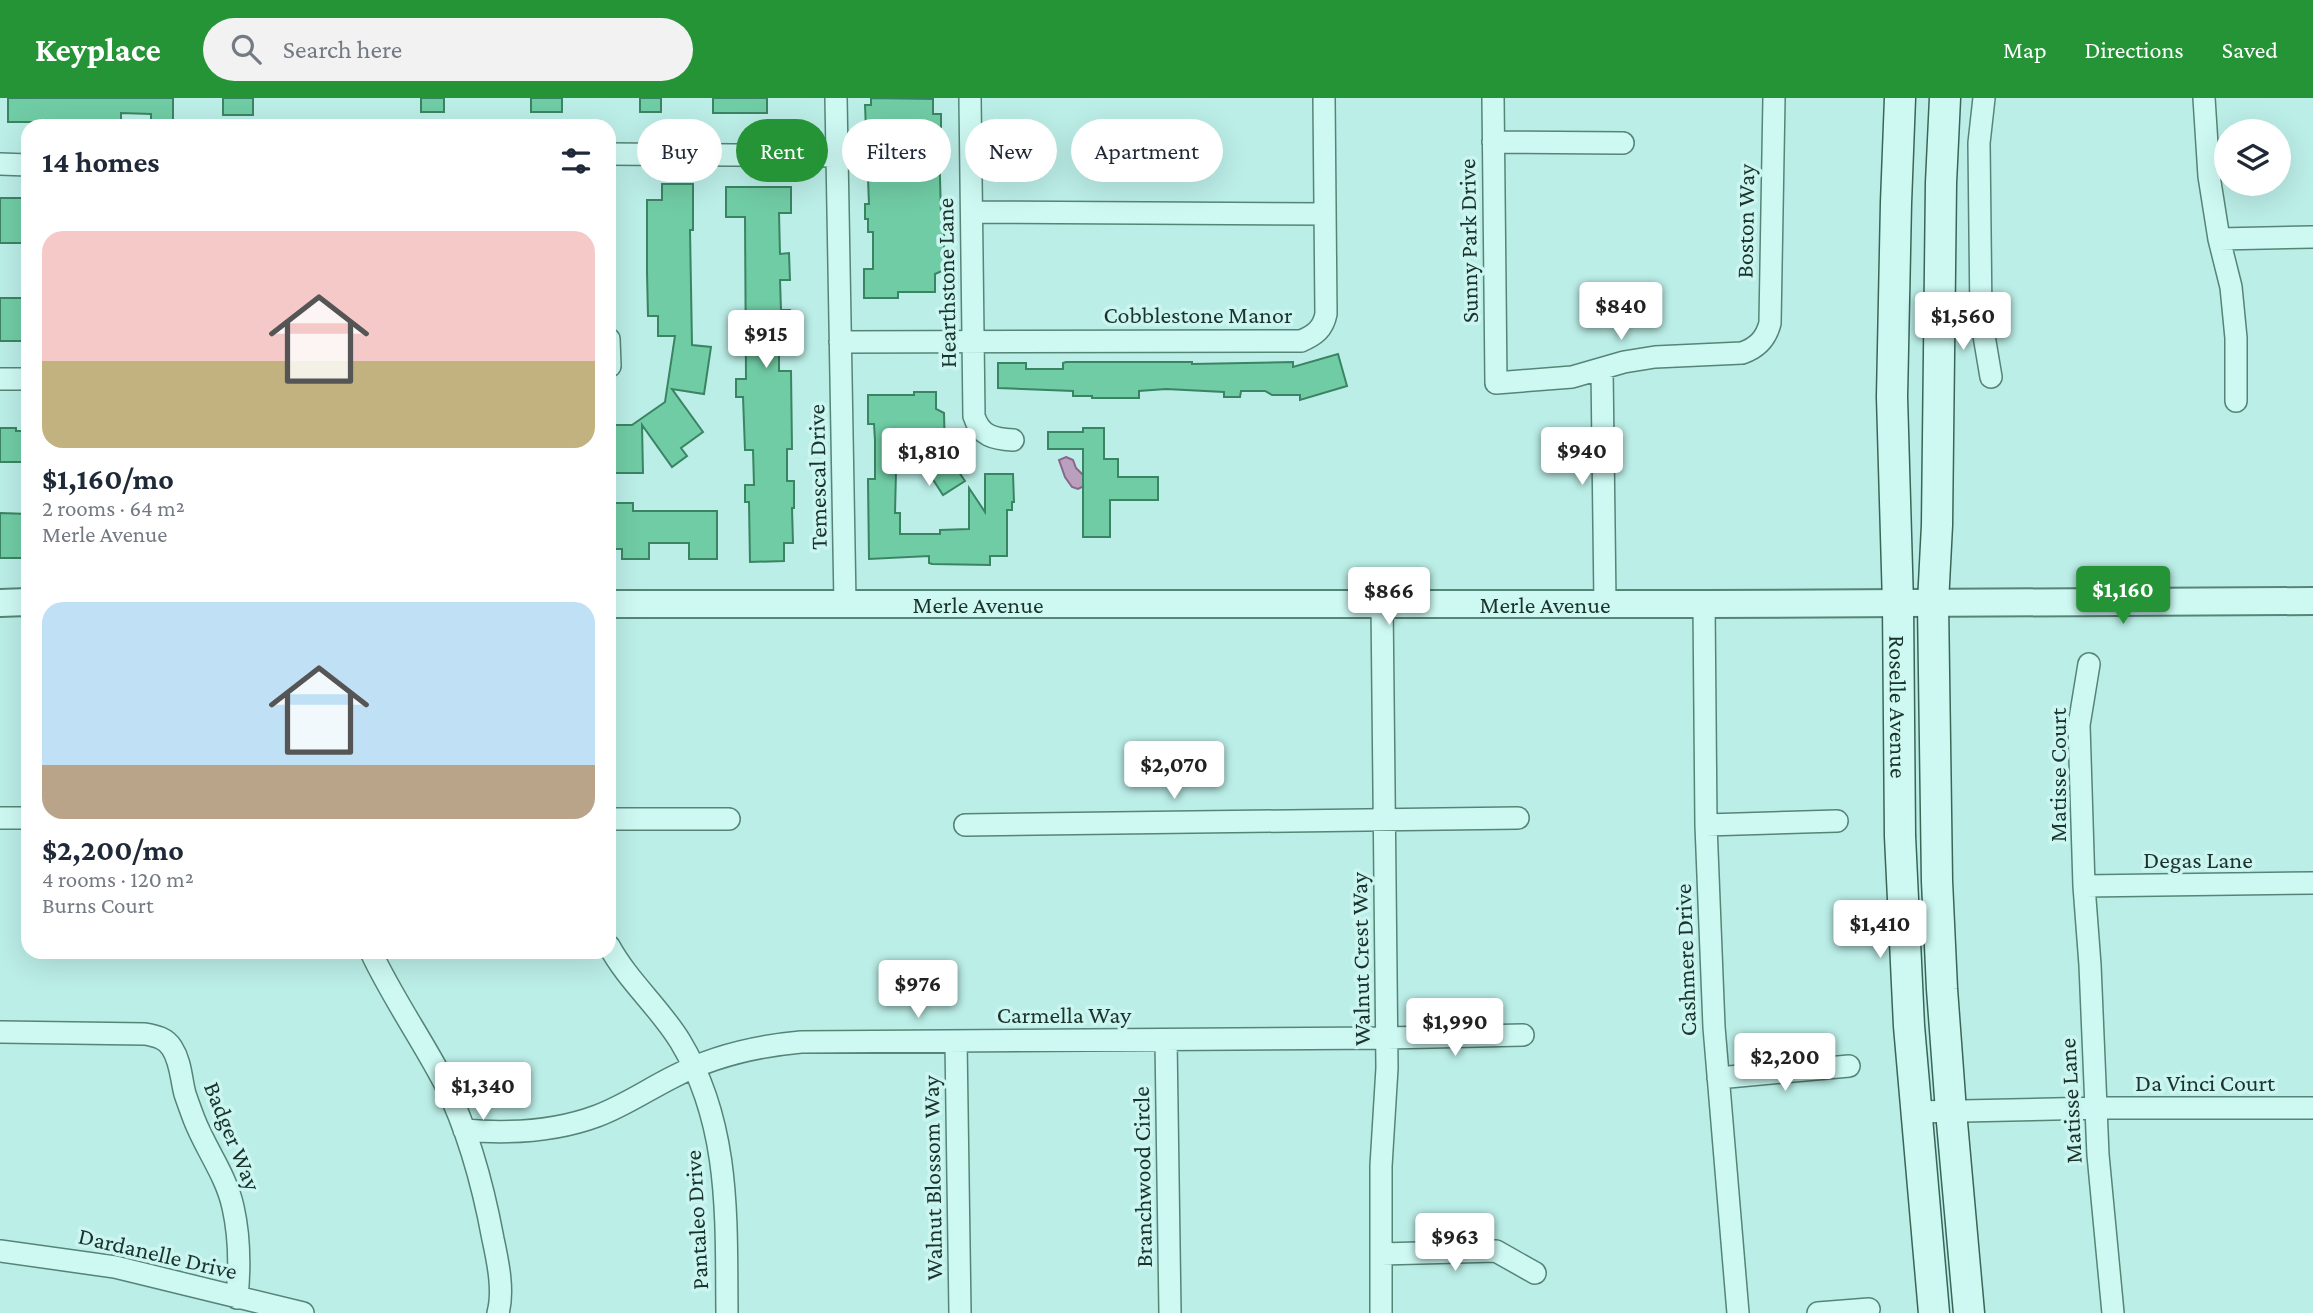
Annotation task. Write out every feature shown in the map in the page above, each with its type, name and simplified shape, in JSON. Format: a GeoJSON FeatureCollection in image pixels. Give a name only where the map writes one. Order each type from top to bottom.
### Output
{"type":"FeatureCollection","features":[{"type":"Feature","properties":{"kind":"main road","name":"Roselle Avenue"},"geometry":{"type":"LineString","coordinates":[[1900,98],[1892,397],[1898,604],[1900,836],[1909,1026],[1934,1313]]}},
{"type":"Feature","properties":{"kind":"main road","name":"Roselle Avenue"},"geometry":{"type":"LineString","coordinates":[[1945,98],[1941,183],[1937,525],[1933,603],[1937,881],[1951,1111],[1969,1313]]}},
{"type":"Feature","properties":{"kind":"street","name":"Temescal Drive"},"geometry":{"type":"LineString","coordinates":[[836,98],[845,603]]}},
{"type":"Feature","properties":{"kind":"street","name":"Hearthstone Lane"},"geometry":{"type":"LineString","coordinates":[[970,98],[974,416],[985,434],[995,439],[1013,440]]}},
{"type":"Feature","properties":{"kind":"street","name":"Cobblestone Manor"},"geometry":{"type":"LineString","coordinates":[[840,342],[1301,341],[1318,331],[1326,314],[1324,98]]}},
{"type":"Feature","properties":{"kind":"street","name":"Sunny Park Drive"},"geometry":{"type":"LineString","coordinates":[[1493,98],[1496,383],[1572,377],[1602,369]]}},
{"type":"Feature","properties":{"kind":"street","name":"Boston Way"},"geometry":{"type":"LineString","coordinates":[[1602,369],[1655,356],[1742,353],[1752,350],[1768,331],[1774,98]]}},
{"type":"Feature","properties":{"kind":"street"},"geometry":{"type":"LineString","coordinates":[[1984,98],[1979,142],[1981,318],[1991,377]]}},
{"type":"Feature","properties":{"kind":"street"},"geometry":{"type":"LineString","coordinates":[[2204,98],[2208,176],[2231,288],[2236,338],[2236,401]]}},
{"type":"Feature","properties":{"kind":"street"},"geometry":{"type":"LineString","coordinates":[[1493,142],[1623,142]]}},
{"type":"Feature","properties":{"kind":"street"},"geometry":{"type":"LineString","coordinates":[[616,154],[837,156]]}},
{"type":"Feature","properties":{"kind":"street"},"geometry":{"type":"LineString","coordinates":[[0,164],[21,165]]}},
{"type":"Feature","properties":{"kind":"street"},"geometry":{"type":"LineString","coordinates":[[972,212],[1325,214]]}},
{"type":"Feature","properties":{"kind":"street"},"geometry":{"type":"LineString","coordinates":[[2219,239],[2313,237]]}},
{"type":"Feature","properties":{"kind":"street"},"geometry":{"type":"LineString","coordinates":[[1602,369],[1605,603]]}},
{"type":"Feature","properties":{"kind":"street"},"geometry":{"type":"LineString","coordinates":[[0,379],[21,379]]}},
{"type":"Feature","properties":{"kind":"street","name":"Merle Avenue"},"geometry":{"type":"LineString","coordinates":[[616,604],[1898,604],[2313,601]]}},
{"type":"Feature","properties":{"kind":"street"},"geometry":{"type":"LineString","coordinates":[[0,603],[21,602]]}},
{"type":"Feature","properties":{"kind":"street","name":"Walnut Crest Way"},"geometry":{"type":"LineString","coordinates":[[1381,1313],[1381,1166],[1387,1038],[1382,603]]}},
{"type":"Feature","properties":{"kind":"street","name":"Cashmere Drive"},"geometry":{"type":"LineString","coordinates":[[1704,604],[1706,825],[1718,1078],[1738,1313]]}},
{"type":"Feature","properties":{"kind":"street","name":"Matisse Court"},"geometry":{"type":"LineString","coordinates":[[2084,886],[2079,725],[2089,664]]}},
{"type":"Feature","properties":{"kind":"street"},"geometry":{"type":"LineString","coordinates":[[0,818],[21,818]]}},
{"type":"Feature","properties":{"kind":"street"},"geometry":{"type":"LineString","coordinates":[[965,825],[1518,818]]}},
{"type":"Feature","properties":{"kind":"street"},"geometry":{"type":"LineString","coordinates":[[616,819],[729,819]]}},
{"type":"Feature","properties":{"kind":"street"},"geometry":{"type":"LineString","coordinates":[[1706,825],[1837,821]]}},
{"type":"Feature","properties":{"kind":"street","name":"Degas Lane"},"geometry":{"type":"LineString","coordinates":[[2084,886],[2313,883]]}},
{"type":"Feature","properties":{"kind":"street","name":"Matisse Lane"},"geometry":{"type":"LineString","coordinates":[[2084,886],[2098,1155],[2113,1313]]}},
{"type":"Feature","properties":{"kind":"street","name":"Pantaleo Drive"},"geometry":{"type":"LineString","coordinates":[[616,957],[634,984],[680,1041],[694,1067],[717,1133],[724,1170],[727,1313]]}},
{"type":"Feature","properties":{"kind":"street"},"geometry":{"type":"LineString","coordinates":[[374,959],[387,986],[419,1036],[464,1130],[486,1201],[496,1254],[501,1304],[498,1313]]}},
{"type":"Feature","properties":{"kind":"street","name":"Badger Way"},"geometry":{"type":"LineString","coordinates":[[0,1032],[145,1034],[170,1045],[177,1057],[185,1094],[196,1124],[225,1181],[233,1206],[239,1236],[237,1298]]}},
{"type":"Feature","properties":{"kind":"street","name":"Carmella Way"},"geometry":{"type":"LineString","coordinates":[[464,1130],[522,1132],[559,1127],[596,1117],[694,1067],[732,1053],[782,1044],[1523,1035]]}},
{"type":"Feature","properties":{"kind":"street","name":"Branchwood Circle"},"geometry":{"type":"LineString","coordinates":[[1166,1040],[1170,1313]]}},
{"type":"Feature","properties":{"kind":"street","name":"Walnut Blossom Way"},"geometry":{"type":"LineString","coordinates":[[956,1041],[960,1313]]}},
{"type":"Feature","properties":{"kind":"street"},"geometry":{"type":"LineString","coordinates":[[1718,1078],[1849,1066]]}},
{"type":"Feature","properties":{"kind":"street","name":"Da Vinci Court"},"geometry":{"type":"LineString","coordinates":[[1916,1112],[2096,1108],[2313,1108]]}},
{"type":"Feature","properties":{"kind":"street","name":"Dardanelle Drive"},"geometry":{"type":"LineString","coordinates":[[0,1251],[115,1267],[303,1313]]}},
{"type":"Feature","properties":{"kind":"street"},"geometry":{"type":"LineString","coordinates":[[1381,1254],[1496,1251],[1535,1273]]}},
{"type":"Feature","properties":{"kind":"street"},"geometry":{"type":"LineString","coordinates":[[1818,1313],[1869,1309]]}},
{"type":"Feature","properties":{"kind":"shaded area"},"geometry":{"type":"Polygon","coordinates":[[[1066,457],[1073,460],[1076,468],[1087,479],[1084,486],[1078,489],[1072,487],[1065,477],[1059,460],[1066,457]]]}},
{"type":"Feature","properties":{"kind":"building"},"geometry":{"type":"Polygon","coordinates":[[[8,98],[173,98],[173,119],[151,119],[151,114],[121,113],[121,119],[21,119],[21,122],[8,122],[8,98]]]}},
{"type":"Feature","properties":{"kind":"building"},"geometry":{"type":"Polygon","coordinates":[[[223,98],[253,98],[253,115],[223,115],[223,98]]]}},
{"type":"Feature","properties":{"kind":"building"},"geometry":{"type":"Polygon","coordinates":[[[421,98],[444,98],[444,112],[421,112],[421,98]]]}},
{"type":"Feature","properties":{"kind":"building"},"geometry":{"type":"Polygon","coordinates":[[[531,98],[562,98],[562,112],[531,112],[531,98]]]}},
{"type":"Feature","properties":{"kind":"building"},"geometry":{"type":"Polygon","coordinates":[[[640,98],[661,98],[661,112],[640,112],[640,98]]]}},
{"type":"Feature","properties":{"kind":"building"},"geometry":{"type":"Polygon","coordinates":[[[713,98],[767,98],[767,113],[713,113],[713,98]]]}},
{"type":"Feature","properties":{"kind":"building"},"geometry":{"type":"Polygon","coordinates":[[[871,98],[933,99],[933,114],[941,114],[941,119],[866,119],[865,105],[871,105],[871,98]]]}},
{"type":"Feature","properties":{"kind":"building"},"geometry":{"type":"Polygon","coordinates":[[[868,182],[940,182],[941,214],[944,214],[944,270],[935,274],[935,292],[898,292],[898,298],[864,298],[864,269],[873,269],[873,232],[868,232],[868,219],[865,219],[865,204],[869,204],[868,182]]]}},
{"type":"Feature","properties":{"kind":"building"},"geometry":{"type":"Polygon","coordinates":[[[662,184],[693,184],[693,230],[690,230],[692,345],[711,347],[704,394],[672,389],[703,432],[681,448],[687,456],[672,467],[642,425],[643,473],[616,473],[616,425],[632,425],[665,402],[675,336],[658,336],[658,316],[648,316],[647,273],[647,200],[662,200],[662,184]]]}},
{"type":"Feature","properties":{"kind":"building"},"geometry":{"type":"Polygon","coordinates":[[[726,187],[791,187],[791,213],[779,213],[780,254],[789,253],[790,280],[780,280],[781,310],[790,310],[790,336],[779,336],[779,371],[791,371],[792,449],[787,449],[787,481],[794,481],[793,543],[784,543],[784,561],[750,562],[749,502],[745,502],[745,485],[754,485],[753,450],[745,450],[743,397],[736,397],[736,379],[746,379],[745,217],[726,217],[726,187]]]}},
{"type":"Feature","properties":{"kind":"building"},"geometry":{"type":"Polygon","coordinates":[[[0,198],[21,198],[21,243],[0,243],[0,198]]]}},
{"type":"Feature","properties":{"kind":"building"},"geometry":{"type":"Polygon","coordinates":[[[0,298],[21,298],[21,341],[0,341],[0,298]]]}},
{"type":"Feature","properties":{"kind":"building"},"geometry":{"type":"Polygon","coordinates":[[[1338,354],[1347,386],[1300,400],[1300,395],[1272,395],[1265,391],[1241,391],[1240,397],[1224,397],[1224,392],[1166,389],[1139,391],[1139,398],[1092,398],[1073,396],[1073,391],[998,388],[998,363],[1026,363],[1026,369],[1063,369],[1063,363],[1066,362],[1293,362],[1293,367],[1338,354]]]}},
{"type":"Feature","properties":{"kind":"building"},"geometry":{"type":"Polygon","coordinates":[[[914,392],[936,392],[936,409],[944,413],[945,452],[965,481],[943,495],[897,431],[895,513],[900,513],[900,534],[940,534],[940,530],[969,529],[969,488],[985,512],[985,474],[1013,474],[1014,502],[1012,510],[1007,510],[1007,556],[990,556],[990,565],[932,564],[929,563],[929,556],[869,559],[868,479],[875,479],[875,440],[874,424],[868,424],[868,395],[914,395],[914,392]]]}},
{"type":"Feature","properties":{"kind":"building"},"geometry":{"type":"Polygon","coordinates":[[[0,428],[16,428],[16,431],[21,431],[21,462],[0,462],[0,428]]]}},
{"type":"Feature","properties":{"kind":"building"},"geometry":{"type":"Polygon","coordinates":[[[1083,428],[1104,428],[1104,459],[1118,459],[1118,477],[1158,477],[1158,500],[1110,500],[1110,537],[1083,537],[1083,449],[1048,449],[1048,432],[1083,432],[1083,428]]]}},
{"type":"Feature","properties":{"kind":"building"},"geometry":{"type":"Polygon","coordinates":[[[616,503],[633,503],[633,511],[717,511],[717,559],[689,559],[689,543],[649,543],[649,559],[622,559],[622,549],[616,549],[616,503]]]}},
{"type":"Feature","properties":{"kind":"building"},"geometry":{"type":"Polygon","coordinates":[[[0,513],[21,514],[21,558],[0,558],[0,513]]]}}]}
